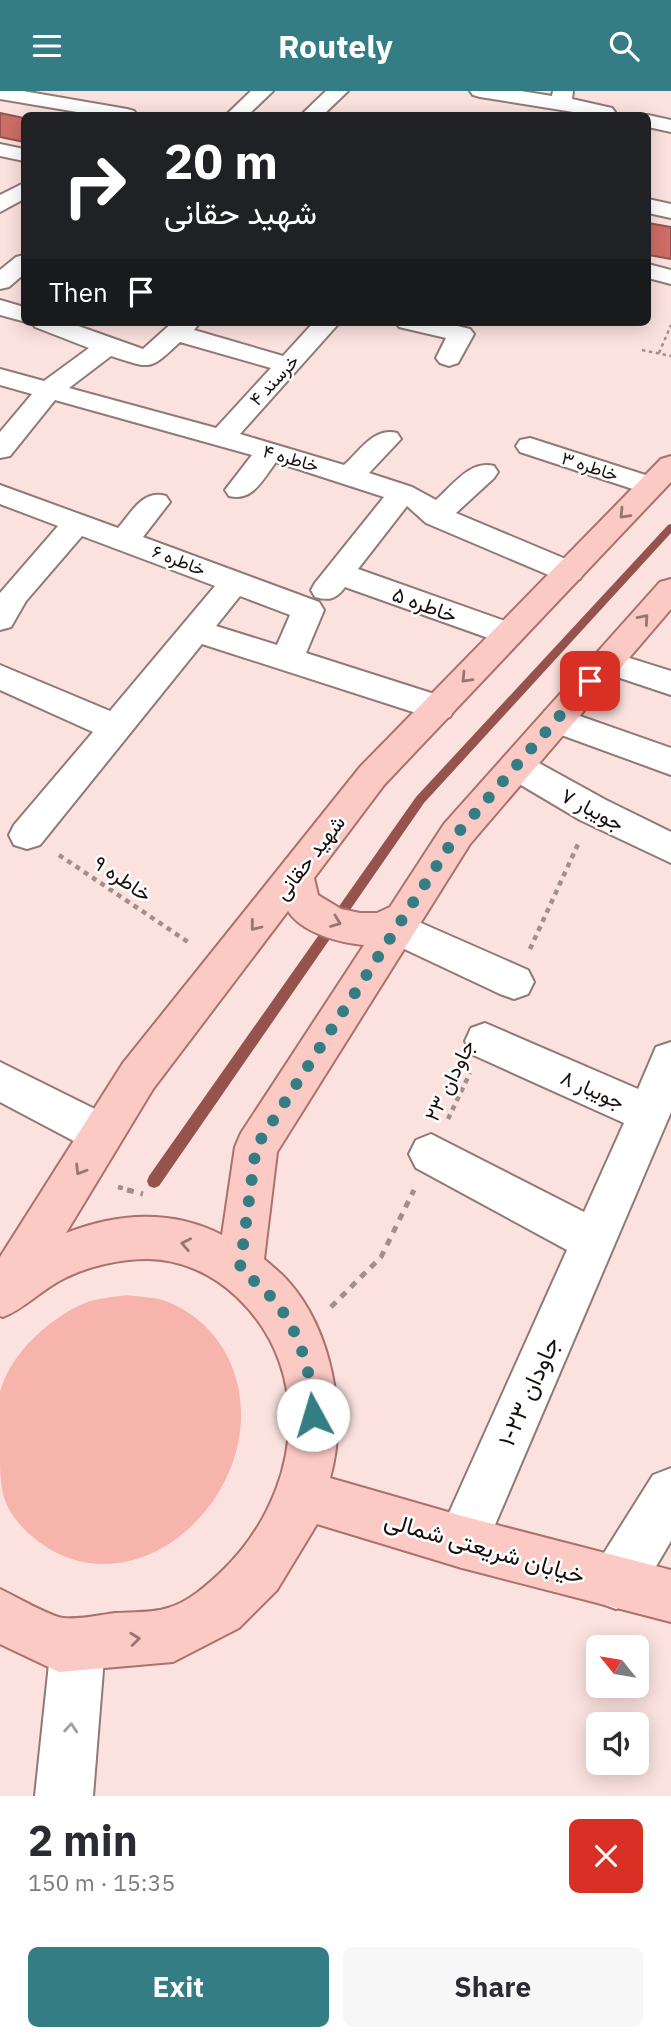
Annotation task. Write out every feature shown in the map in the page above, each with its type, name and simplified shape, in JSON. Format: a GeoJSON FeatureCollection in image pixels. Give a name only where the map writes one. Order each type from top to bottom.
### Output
{"type":"FeatureCollection","features":[{"type":"Feature","properties":{"kind":"main road","name":"شهید حقانی"},"geometry":{"type":"LineString","coordinates":[[2,1296],[138,1076],[372,776],[661,475]]}},
{"type":"Feature","properties":{"kind":"main road"},"geometry":{"type":"LineString","coordinates":[[240,1268],[256,1147],[457,834],[671,589]]}},
{"type":"Feature","properties":{"kind":"main road"},"geometry":{"type":"LineString","coordinates":[[295,875],[297,890],[306,907],[325,919],[350,928],[376,929],[400,923]]}},
{"type":"Feature","properties":{"kind":"main road"},"geometry":{"type":"LineString","coordinates":[[1,1619],[59,1644],[78,1645],[173,1635],[220,1609],[259,1572],[294,1517],[312,1455],[313,1395],[298,1340],[273,1299],[240,1268],[196,1245],[147,1237],[97,1243],[48,1262],[2,1296]]}},
{"type":"Feature","properties":{"kind":"main road","name":"خیابان شریعتی شمالی"},"geometry":{"type":"LineString","coordinates":[[300,1494],[462,1542],[671,1596]]}},
{"type":"Feature","properties":{"kind":"street"},"geometry":{"type":"LineString","coordinates":[[239,112],[263,91]]}},
{"type":"Feature","properties":{"kind":"street"},"geometry":{"type":"LineString","coordinates":[[314,112],[338,91]]}},
{"type":"Feature","properties":{"kind":"street"},"geometry":{"type":"LineString","coordinates":[[480,91],[562,97],[604,112]]}},
{"type":"Feature","properties":{"kind":"street"},"geometry":{"type":"LineString","coordinates":[[0,93],[121,109]]}},
{"type":"Feature","properties":{"kind":"street"},"geometry":{"type":"LineString","coordinates":[[0,150],[21,154]]}},
{"type":"Feature","properties":{"kind":"street"},"geometry":{"type":"LineString","coordinates":[[0,205],[21,192]]}},
{"type":"Feature","properties":{"kind":"street"},"geometry":{"type":"LineString","coordinates":[[651,207],[671,211]]}},
{"type":"Feature","properties":{"kind":"street"},"geometry":{"type":"LineString","coordinates":[[651,272],[671,278]]}},
{"type":"Feature","properties":{"kind":"street"},"geometry":{"type":"LineString","coordinates":[[0,307],[21,314]]}},
{"type":"Feature","properties":{"kind":"street"},"geometry":{"type":"LineString","coordinates":[[61,326],[147,359],[182,328],[288,365]]}},
{"type":"Feature","properties":{"kind":"street","name":"خرسند ۴"},"geometry":{"type":"LineString","coordinates":[[220,439],[322,326]]}},
{"type":"Feature","properties":{"kind":"street"},"geometry":{"type":"LineString","coordinates":[[433,326],[461,334],[449,358]]}},
{"type":"Feature","properties":{"kind":"street"},"geometry":{"type":"LineString","coordinates":[[0,450],[49,390],[108,346]]}},
{"type":"Feature","properties":{"kind":"street","name":"خاطره ۴"},"geometry":{"type":"LineString","coordinates":[[0,377],[270,451],[402,493],[423,503],[436,516],[569,572]]}},
{"type":"Feature","properties":{"kind":"street"},"geometry":{"type":"LineString","coordinates":[[350,476],[387,439]]}},
{"type":"Feature","properties":{"kind":"street","name":"خاطره ۳"},"geometry":{"type":"LineString","coordinates":[[530,446],[661,475]]}},
{"type":"Feature","properties":{"kind":"street"},"geometry":{"type":"LineString","coordinates":[[240,490],[270,451]]}},
{"type":"Feature","properties":{"kind":"street"},"geometry":{"type":"LineString","coordinates":[[436,516],[484,472]]}},
{"type":"Feature","properties":{"kind":"street"},"geometry":{"type":"LineString","coordinates":[[287,659],[308,610],[341,574],[402,493]]}},
{"type":"Feature","properties":{"kind":"street","name":"خاطره ۶"},"geometry":{"type":"LineString","coordinates":[[0,494],[308,610]]}},
{"type":"Feature","properties":{"kind":"street"},"geometry":{"type":"LineString","coordinates":[[125,539],[156,502]]}},
{"type":"Feature","properties":{"kind":"street"},"geometry":{"type":"LineString","coordinates":[[0,619],[14,595],[78,522]]}},
{"type":"Feature","properties":{"kind":"street","name":"خاطره ۵"},"geometry":{"type":"LineString","coordinates":[[341,574],[508,634]]}},
{"type":"Feature","properties":{"kind":"street"},"geometry":{"type":"LineString","coordinates":[[27,835],[235,582]]}},
{"type":"Feature","properties":{"kind":"street"},"geometry":{"type":"LineString","coordinates":[[195,631],[438,708]]}},
{"type":"Feature","properties":{"kind":"street"},"geometry":{"type":"LineString","coordinates":[[607,662],[671,683]]}},
{"type":"Feature","properties":{"kind":"street"},"geometry":{"type":"LineString","coordinates":[[0,677],[116,728]]}},
{"type":"Feature","properties":{"kind":"street"},"geometry":{"type":"LineString","coordinates":[[556,720],[671,762]]}},
{"type":"Feature","properties":{"kind":"street","name":"جویبار ۷"},"geometry":{"type":"LineString","coordinates":[[516,766],[593,810],[671,849]]}},
{"type":"Feature","properties":{"kind":"street"},"geometry":{"type":"LineString","coordinates":[[400,923],[514,982]]}},
{"type":"Feature","properties":{"kind":"street","name":"جویبار ۸"},"geometry":{"type":"LineString","coordinates":[[485,1041],[649,1114],[671,1060]]}},
{"type":"Feature","properties":{"kind":"street"},"geometry":{"type":"LineString","coordinates":[[0,1081],[102,1134]]}},
{"type":"Feature","properties":{"kind":"street","name":"جاودان ۲۳-۱"},"geometry":{"type":"LineString","coordinates":[[462,1542],[649,1114]]}},
{"type":"Feature","properties":{"kind":"street"},"geometry":{"type":"LineString","coordinates":[[431,1154],[594,1241]]}},
{"type":"Feature","properties":{"kind":"street"},"geometry":{"type":"LineString","coordinates":[[616,1583],[671,1493]]}},
{"type":"Feature","properties":{"kind":"street"},"geometry":{"type":"LineString","coordinates":[[64,1796],[78,1645]]}},
{"type":"Feature","properties":{"kind":"path"},"geometry":{"type":"LineString","coordinates":[[659,353],[671,325]]}},
{"type":"Feature","properties":{"kind":"path"},"geometry":{"type":"LineString","coordinates":[[642,350],[671,356]]}},
{"type":"Feature","properties":{"kind":"path"},"geometry":{"type":"LineString","coordinates":[[514,982],[556,896],[593,810]]}},
{"type":"Feature","properties":{"kind":"path","name":"خاطره ۹"},"geometry":{"type":"LineString","coordinates":[[27,835],[117,892],[223,967]]}},
{"type":"Feature","properties":{"kind":"path","name":"جاودان ۲۳"},"geometry":{"type":"LineString","coordinates":[[298,1340],[381,1257],[485,1041]]}},
{"type":"Feature","properties":{"kind":"shaded area"},"geometry":{"type":"Polygon","coordinates":[[[0,113],[21,117],[21,141],[0,137],[0,113]]]}},
{"type":"Feature","properties":{"kind":"shaded area"},"geometry":{"type":"Polygon","coordinates":[[[651,224],[671,227],[671,259],[651,256],[651,224]]]}},
{"type":"Feature","properties":{"kind":"shaded area"},"geometry":{"type":"Polygon","coordinates":[[[127,1295],[153,1298],[180,1307],[209,1330],[224,1349],[234,1372],[241,1417],[233,1461],[213,1500],[184,1533],[148,1555],[108,1564],[67,1557],[27,1532],[11,1513],[3,1495],[0,1475],[0,1392],[12,1364],[22,1351],[58,1318],[85,1303],[127,1295]]]}},
{"type":"Feature","properties":{"kind":"waterway"},"geometry":{"type":"LineString","coordinates":[[154,1181],[420,800],[671,527]]}},
{"type":"Feature","properties":{"kind":"route"},"geometry":{"type":"LineString","coordinates":[[313,1415],[313,1395],[298,1340],[273,1299],[240,1268],[256,1147],[457,834],[590,681]]}}]}
